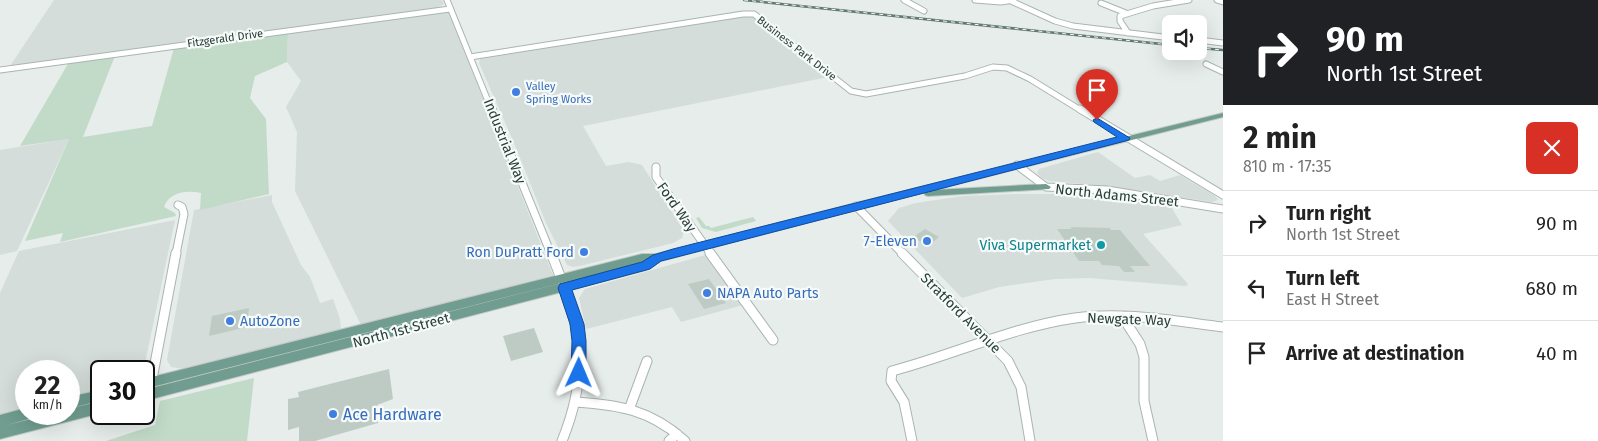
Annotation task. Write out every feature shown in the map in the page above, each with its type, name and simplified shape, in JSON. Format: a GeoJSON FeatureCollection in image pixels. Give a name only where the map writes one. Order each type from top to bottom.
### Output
{"type":"FeatureCollection","features":[{"type":"Feature","properties":{"kind":"main road","name":"North 1st Street"},"geometry":{"type":"LineString","coordinates":[[155,387],[562,283],[646,266],[657,258],[704,245],[1223,114]]}},
{"type":"Feature","properties":{"kind":"main road"},"geometry":{"type":"LineString","coordinates":[[906,193],[1046,187]]}},
{"type":"Feature","properties":{"kind":"main road"},"geometry":{"type":"LineString","coordinates":[[0,433],[90,410]]}},
{"type":"Feature","properties":{"kind":"main road"},"geometry":{"type":"LineString","coordinates":[[0,420],[15,417]]}},
{"type":"Feature","properties":{"kind":"street","name":"Industrial Way"},"geometry":{"type":"LineString","coordinates":[[447,0],[577,324],[579,341],[576,402],[562,441]]}},
{"type":"Feature","properties":{"kind":"street"},"geometry":{"type":"LineString","coordinates":[[904,0],[924,11]]}},
{"type":"Feature","properties":{"kind":"street"},"geometry":{"type":"LineString","coordinates":[[975,0],[991,2],[1012,0],[1069,25],[1162,37]]}},
{"type":"Feature","properties":{"kind":"street"},"geometry":{"type":"LineString","coordinates":[[1128,33],[1120,21],[1120,16],[1126,13],[1189,0]]}},
{"type":"Feature","properties":{"kind":"street"},"geometry":{"type":"LineString","coordinates":[[1101,3],[1126,13]]}},
{"type":"Feature","properties":{"kind":"street","name":"Fitzgerald Drive"},"geometry":{"type":"LineString","coordinates":[[0,70],[84,57],[450,9]]}},
{"type":"Feature","properties":{"kind":"street","name":"Business Park Drive"},"geometry":{"type":"LineString","coordinates":[[470,57],[746,13],[760,17],[851,91],[857,93],[866,94],[957,77],[990,68],[1007,68],[1030,79],[1125,138]]}},
{"type":"Feature","properties":{"kind":"street"},"geometry":{"type":"LineString","coordinates":[[1207,41],[1223,43]]}},
{"type":"Feature","properties":{"kind":"street"},"geometry":{"type":"LineString","coordinates":[[1206,64],[1223,72]]}},
{"type":"Feature","properties":{"kind":"street"},"geometry":{"type":"LineString","coordinates":[[1125,138],[1223,196]]}},
{"type":"Feature","properties":{"kind":"street","name":"North Adams Street"},"geometry":{"type":"LineString","coordinates":[[1017,165],[1046,187],[1107,190],[1223,209]]}},
{"type":"Feature","properties":{"kind":"street","name":"Ford Way"},"geometry":{"type":"LineString","coordinates":[[656,166],[656,177],[773,340]]}},
{"type":"Feature","properties":{"kind":"street"},"geometry":{"type":"LineString","coordinates":[[1208,206],[1222,202],[1222,199],[1212,189]]}},
{"type":"Feature","properties":{"kind":"street"},"geometry":{"type":"LineString","coordinates":[[153,360],[184,214],[182,208],[178,205]]}},
{"type":"Feature","properties":{"kind":"street","name":"Stratford Avenue"},"geometry":{"type":"LineString","coordinates":[[856,206],[1008,360],[1018,379],[1023,396],[1030,441]]}},
{"type":"Feature","properties":{"kind":"street"},"geometry":{"type":"LineString","coordinates":[[1122,316],[1140,344],[1144,357],[1144,401],[1153,441]]}},
{"type":"Feature","properties":{"kind":"street","name":"Newgate Way"},"geometry":{"type":"LineString","coordinates":[[912,441],[906,406],[901,393],[891,381],[892,371],[1047,323],[1077,318],[1122,316],[1223,327]]}},
{"type":"Feature","properties":{"kind":"street"},"geometry":{"type":"LineString","coordinates":[[630,407],[647,361]]}},
{"type":"Feature","properties":{"kind":"street"},"geometry":{"type":"LineString","coordinates":[[576,402],[630,407],[662,422],[677,438]]}},
{"type":"Feature","properties":{"kind":"shaded area"},"geometry":{"type":"Polygon","coordinates":[[[54,0],[442,0],[444,4],[435,9],[10,66],[54,0]]]}},
{"type":"Feature","properties":{"kind":"shaded area"},"geometry":{"type":"Polygon","coordinates":[[[448,10],[553,275],[361,325],[295,191],[297,132],[286,107],[301,81],[287,62],[288,32],[448,10]]]}},
{"type":"Feature","properties":{"kind":"shaded area"},"geometry":{"type":"Polygon","coordinates":[[[748,14],[753,15],[828,77],[583,126],[606,166],[629,162],[642,165],[684,231],[682,238],[673,243],[580,266],[573,267],[567,265],[546,223],[479,63],[480,59],[748,14]]]}},
{"type":"Feature","properties":{"kind":"shaded area"},"geometry":{"type":"Polygon","coordinates":[[[69,139],[17,251],[0,255],[0,150],[69,139]]]}},
{"type":"Feature","properties":{"kind":"shaded area"},"geometry":{"type":"Polygon","coordinates":[[[1098,152],[1135,178],[1150,175],[1160,181],[1180,175],[1214,195],[1218,200],[1212,202],[1106,186],[1049,181],[1037,173],[1039,169],[1098,152]]]}},
{"type":"Feature","properties":{"kind":"shaded area"},"geometry":{"type":"Polygon","coordinates":[[[1066,194],[1125,199],[1171,207],[1182,225],[1143,234],[1188,284],[1186,286],[1089,278],[1055,279],[999,287],[962,298],[888,221],[899,208],[916,203],[963,196],[1066,194]]]}},
{"type":"Feature","properties":{"kind":"shaded area"},"geometry":{"type":"Polygon","coordinates":[[[272,195],[272,202],[301,265],[310,277],[320,303],[333,299],[340,319],[341,329],[184,369],[171,367],[167,360],[194,210],[272,195]]]}},
{"type":"Feature","properties":{"kind":"shaded area"},"geometry":{"type":"Polygon","coordinates":[[[175,220],[146,360],[90,360],[90,392],[80,394],[80,360],[15,360],[15,411],[0,415],[0,293],[19,251],[175,220]]]}},
{"type":"Feature","properties":{"kind":"shaded area"},"geometry":{"type":"Polygon","coordinates":[[[709,254],[743,305],[681,322],[672,307],[586,329],[579,298],[585,289],[709,254]]]}},
{"type":"Feature","properties":{"kind":"green space"},"geometry":{"type":"Polygon","coordinates":[[[288,32],[287,62],[255,76],[250,98],[266,119],[269,194],[200,210],[201,193],[184,192],[170,198],[164,207],[175,213],[176,216],[60,242],[63,233],[25,241],[69,139],[20,146],[69,62],[115,56],[83,137],[152,126],[174,48],[288,32]]]}},
{"type":"Feature","properties":{"kind":"green space"},"geometry":{"type":"Polygon","coordinates":[[[699,217],[706,226],[711,228],[753,217],[756,221],[716,232],[702,228],[696,218],[699,217]]]}},
{"type":"Feature","properties":{"kind":"green space"},"geometry":{"type":"Polygon","coordinates":[[[254,378],[247,441],[106,441],[155,425],[160,401],[254,378]]]}},
{"type":"Feature","properties":{"kind":"building","name":"Viva Supermarket"},"geometry":{"type":"Polygon","coordinates":[[[1070,227],[1120,230],[1150,266],[1130,266],[1135,272],[1124,272],[1119,266],[1102,265],[1099,261],[1079,261],[1057,229],[1072,229],[1070,227]]]}},
{"type":"Feature","properties":{"kind":"building","name":"7-Eleven"},"geometry":{"type":"Polygon","coordinates":[[[925,229],[939,237],[928,246],[913,237],[925,229]]]}},
{"type":"Feature","properties":{"kind":"building","name":"NAPA Auto Parts"},"geometry":{"type":"Polygon","coordinates":[[[709,279],[726,303],[704,309],[688,284],[709,279]]]}},
{"type":"Feature","properties":{"kind":"building","name":"AutoZone"},"geometry":{"type":"Polygon","coordinates":[[[249,308],[247,327],[209,336],[212,316],[249,308]]]}},
{"type":"Feature","properties":{"kind":"building"},"geometry":{"type":"Polygon","coordinates":[[[534,328],[543,352],[511,361],[503,336],[534,328]]]}},
{"type":"Feature","properties":{"kind":"building","name":"Ace Hardware"},"geometry":{"type":"Polygon","coordinates":[[[389,369],[393,399],[377,405],[378,423],[315,441],[299,441],[299,427],[288,430],[288,399],[299,397],[298,392],[389,369]]]}},
{"type":"Feature","properties":{"kind":"railway"},"geometry":{"type":"LineString","coordinates":[[744,0],[1162,44]]}},
{"type":"Feature","properties":{"kind":"railway"},"geometry":{"type":"LineString","coordinates":[[1207,49],[1223,50]]}},
{"type":"Feature","properties":{"kind":"place","name":"Valley Spring Works"},"geometry":{"type":"Point","coordinates":[516,92]}},
{"type":"Feature","properties":{"kind":"place","name":"7-Eleven"},"geometry":{"type":"Point","coordinates":[927,241]}},
{"type":"Feature","properties":{"kind":"place","name":"Viva Supermarket"},"geometry":{"type":"Point","coordinates":[1101,245]}},
{"type":"Feature","properties":{"kind":"place","name":"Ron DuPratt Ford"},"geometry":{"type":"Point","coordinates":[584,252]}},
{"type":"Feature","properties":{"kind":"place","name":"NAPA Auto Parts"},"geometry":{"type":"Point","coordinates":[707,293]}},
{"type":"Feature","properties":{"kind":"place","name":"AutoZone"},"geometry":{"type":"Point","coordinates":[230,321]}},
{"type":"Feature","properties":{"kind":"place","name":"Ace Hardware"},"geometry":{"type":"Point","coordinates":[333,414]}},
{"type":"Feature","properties":{"kind":"route"},"geometry":{"type":"LineString","coordinates":[[579,373],[577,324],[564,288],[646,266],[657,258],[1125,138],[1097,120]]}}]}
